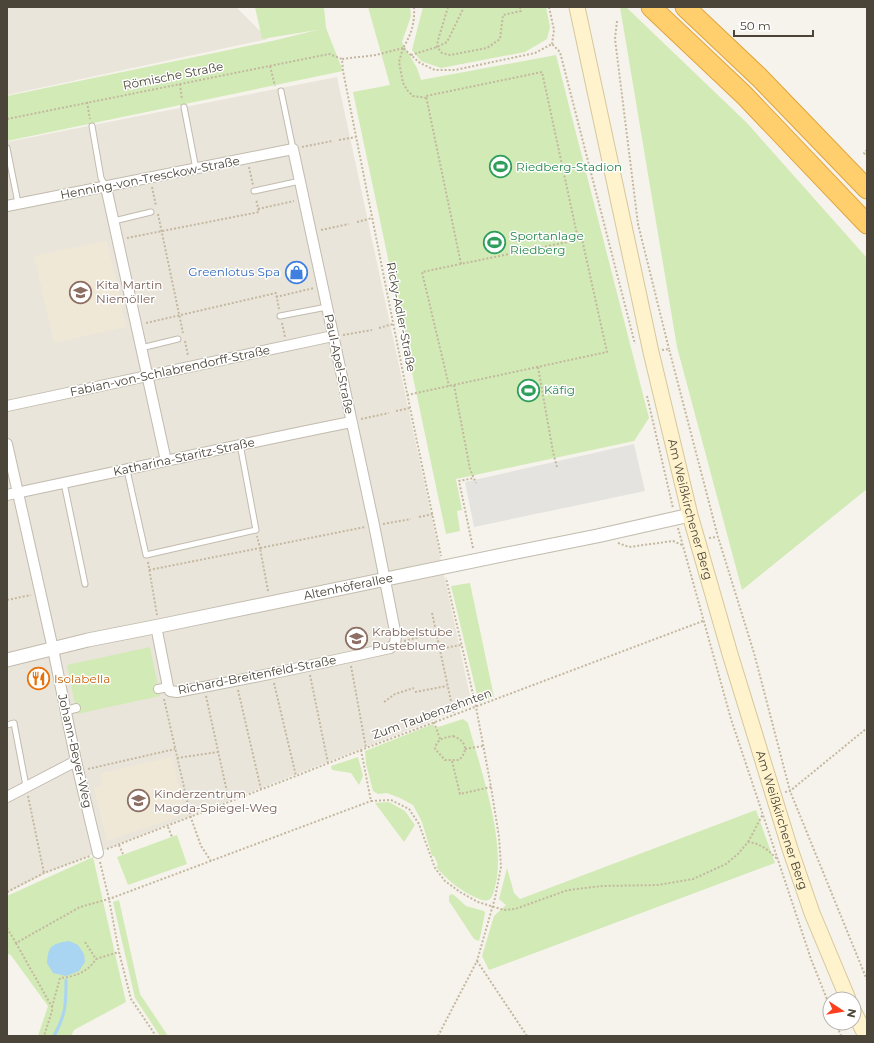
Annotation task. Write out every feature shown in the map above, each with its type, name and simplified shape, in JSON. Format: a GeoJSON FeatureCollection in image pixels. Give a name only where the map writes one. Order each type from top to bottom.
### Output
{"type":"FeatureCollection","features":[{"type":"Feature","properties":{"kind":"highway"},"geometry":{"type":"LineString","coordinates":[[651,7],[744,95],[867,224]]}},
{"type":"Feature","properties":{"kind":"highway"},"geometry":{"type":"LineString","coordinates":[[685,7],[759,77],[867,189]]}},
{"type":"Feature","properties":{"kind":"main road","name":"Am Weißkirchener Berg"},"geometry":{"type":"LineString","coordinates":[[577,7],[651,352],[690,515],[734,668],[790,849],[812,913],[845,991]]}},
{"type":"Feature","properties":{"kind":"street","name":"Henning-von-Tresckow-Straße"},"geometry":{"type":"LineString","coordinates":[[7,206],[293,149]]}},
{"type":"Feature","properties":{"kind":"street","name":"Paul-Apel-Straße"},"geometry":{"type":"LineString","coordinates":[[293,149],[305,199],[374,525],[384,579]]}},
{"type":"Feature","properties":{"kind":"street"},"geometry":{"type":"LineString","coordinates":[[106,187],[166,460]]}},
{"type":"Feature","properties":{"kind":"street","name":"Fabian-von-Schlabrendorff-Straße"},"geometry":{"type":"LineString","coordinates":[[7,406],[333,336]]}},
{"type":"Feature","properties":{"kind":"street","name":"Katharina-Staritz-Straße"},"geometry":{"type":"LineString","coordinates":[[7,495],[127,470],[240,444],[351,422]]}},
{"type":"Feature","properties":{"kind":"street","name":"Johann-Beyer-Weg"},"geometry":{"type":"LineString","coordinates":[[7,444],[53,649],[77,766],[98,853]]}},
{"type":"Feature","properties":{"kind":"street","name":"Altenhöferallee"},"geometry":{"type":"LineString","coordinates":[[7,660],[130,631],[157,621],[384,579],[597,536],[690,515]]}},
{"type":"Feature","properties":{"kind":"street"},"geometry":{"type":"LineString","coordinates":[[384,579],[396,636],[395,644]]}},
{"type":"Feature","properties":{"kind":"street"},"geometry":{"type":"LineString","coordinates":[[157,621],[165,689]]}},
{"type":"Feature","properties":{"kind":"street","name":"Richard-Breitenfeld-Straße"},"geometry":{"type":"LineString","coordinates":[[165,689],[177,692],[272,674],[390,648],[395,644]]}},
{"type":"Feature","properties":{"kind":"street"},"geometry":{"type":"LineString","coordinates":[[66,711],[76,708]]}},
{"type":"Feature","properties":{"kind":"street"},"geometry":{"type":"LineString","coordinates":[[7,797],[26,786],[77,766]]}},
{"type":"Feature","properties":{"kind":"lane"},"geometry":{"type":"LineString","coordinates":[[281,91],[293,149]]}},
{"type":"Feature","properties":{"kind":"lane"},"geometry":{"type":"LineString","coordinates":[[184,107],[196,169]]}},
{"type":"Feature","properties":{"kind":"lane"},"geometry":{"type":"LineString","coordinates":[[92,126],[101,178],[106,187]]}},
{"type":"Feature","properties":{"kind":"lane"},"geometry":{"type":"LineString","coordinates":[[7,148],[18,204]]}},
{"type":"Feature","properties":{"kind":"lane"},"geometry":{"type":"LineString","coordinates":[[254,191],[301,181]]}},
{"type":"Feature","properties":{"kind":"lane"},"geometry":{"type":"LineString","coordinates":[[114,220],[151,212]]}},
{"type":"Feature","properties":{"kind":"lane"},"geometry":{"type":"LineString","coordinates":[[280,316],[327,307]]}},
{"type":"Feature","properties":{"kind":"lane"},"geometry":{"type":"LineString","coordinates":[[141,348],[178,339]]}},
{"type":"Feature","properties":{"kind":"lane"},"geometry":{"type":"LineString","coordinates":[[127,470],[146,555],[256,530],[240,444]]}},
{"type":"Feature","properties":{"kind":"lane"},"geometry":{"type":"LineString","coordinates":[[64,483],[85,584]]}},
{"type":"Feature","properties":{"kind":"lane"},"geometry":{"type":"LineString","coordinates":[[7,725],[14,723],[26,786]]}},
{"type":"Feature","properties":{"kind":"path"},"geometry":{"type":"LineString","coordinates":[[414,7],[411,36],[403,48],[399,62],[403,83],[406,90],[413,96],[427,98]]}},
{"type":"Feature","properties":{"kind":"path"},"geometry":{"type":"LineString","coordinates":[[448,7],[437,47],[442,53],[450,55],[487,48],[500,39],[503,15],[521,11],[520,7]]}},
{"type":"Feature","properties":{"kind":"path"},"geometry":{"type":"LineString","coordinates":[[411,56],[447,42],[464,7]]}},
{"type":"Feature","properties":{"kind":"path"},"geometry":{"type":"LineString","coordinates":[[549,7],[554,30],[552,44]]}},
{"type":"Feature","properties":{"kind":"path"},"geometry":{"type":"LineString","coordinates":[[617,22],[615,39],[638,224],[669,349]]}},
{"type":"Feature","properties":{"kind":"path"},"geometry":{"type":"LineString","coordinates":[[403,48],[420,63],[435,70],[456,70],[535,53],[552,44]]}},
{"type":"Feature","properties":{"kind":"path"},"geometry":{"type":"LineString","coordinates":[[552,44],[560,52],[636,348]]}},
{"type":"Feature","properties":{"kind":"path","name":"Römische Straße"},"geometry":{"type":"LineString","coordinates":[[7,118],[329,54],[342,59],[376,56],[403,48]]}},
{"type":"Feature","properties":{"kind":"path","name":"Ricky-Adler-Straße"},"geometry":{"type":"LineString","coordinates":[[342,59],[343,71],[407,395],[476,707],[499,838],[501,867],[493,906],[477,961],[438,1036]]}},
{"type":"Feature","properties":{"kind":"path"},"geometry":{"type":"LineString","coordinates":[[270,66],[276,90],[281,91]]}},
{"type":"Feature","properties":{"kind":"path"},"geometry":{"type":"LineString","coordinates":[[427,98],[426,96],[542,72],[578,240]]}},
{"type":"Feature","properties":{"kind":"path"},"geometry":{"type":"LineString","coordinates":[[180,84],[184,107]]}},
{"type":"Feature","properties":{"kind":"path"},"geometry":{"type":"LineString","coordinates":[[427,98],[460,264]]}},
{"type":"Feature","properties":{"kind":"path"},"geometry":{"type":"LineString","coordinates":[[86,102],[92,126]]}},
{"type":"Feature","properties":{"kind":"path"},"geometry":{"type":"LineString","coordinates":[[339,140],[356,137]]}},
{"type":"Feature","properties":{"kind":"path"},"geometry":{"type":"LineString","coordinates":[[293,149],[332,141]]}},
{"type":"Feature","properties":{"kind":"path"},"geometry":{"type":"LineString","coordinates":[[867,150],[864,153],[867,156]]}},
{"type":"Feature","properties":{"kind":"path"},"geometry":{"type":"LineString","coordinates":[[248,158],[258,209]]}},
{"type":"Feature","properties":{"kind":"path"},"geometry":{"type":"LineString","coordinates":[[150,178],[190,366]]}},
{"type":"Feature","properties":{"kind":"path"},"geometry":{"type":"LineString","coordinates":[[118,239],[162,232],[258,212],[258,209],[305,199]]}},
{"type":"Feature","properties":{"kind":"path"},"geometry":{"type":"LineString","coordinates":[[356,222],[372,218]]}},
{"type":"Feature","properties":{"kind":"path"},"geometry":{"type":"LineString","coordinates":[[311,232],[349,224]]}},
{"type":"Feature","properties":{"kind":"path"},"geometry":{"type":"LineString","coordinates":[[407,395],[538,367],[607,352],[582,239],[422,272],[449,386]]}},
{"type":"Feature","properties":{"kind":"path"},"geometry":{"type":"LineString","coordinates":[[276,297],[323,286]]}},
{"type":"Feature","properties":{"kind":"path"},"geometry":{"type":"LineString","coordinates":[[136,326],[276,293],[287,346]]}},
{"type":"Feature","properties":{"kind":"path"},"geometry":{"type":"LineString","coordinates":[[379,328],[393,324]]}},
{"type":"Feature","properties":{"kind":"path"},"geometry":{"type":"LineString","coordinates":[[333,336],[372,330]]}},
{"type":"Feature","properties":{"kind":"path"},"geometry":{"type":"LineString","coordinates":[[538,367],[557,467]]}},
{"type":"Feature","properties":{"kind":"path"},"geometry":{"type":"LineString","coordinates":[[673,367],[719,542],[754,653],[790,791],[867,980]]}},
{"type":"Feature","properties":{"kind":"path"},"geometry":{"type":"LineString","coordinates":[[454,385],[470,469],[476,484]]}},
{"type":"Feature","properties":{"kind":"path"},"geometry":{"type":"LineString","coordinates":[[647,393],[675,518],[731,718],[811,959],[824,991]]}},
{"type":"Feature","properties":{"kind":"path"},"geometry":{"type":"LineString","coordinates":[[396,411],[410,408]]}},
{"type":"Feature","properties":{"kind":"path"},"geometry":{"type":"LineString","coordinates":[[351,422],[389,413]]}},
{"type":"Feature","properties":{"kind":"path"},"geometry":{"type":"LineString","coordinates":[[473,548],[459,481],[474,478]]}},
{"type":"Feature","properties":{"kind":"path"},"geometry":{"type":"LineString","coordinates":[[419,517],[433,514]]}},
{"type":"Feature","properties":{"kind":"path"},"geometry":{"type":"LineString","coordinates":[[149,570],[411,518]]}},
{"type":"Feature","properties":{"kind":"path"},"geometry":{"type":"LineString","coordinates":[[256,530],[268,592]]}},
{"type":"Feature","properties":{"kind":"path"},"geometry":{"type":"LineString","coordinates":[[629,547],[673,541],[682,545]]}},
{"type":"Feature","properties":{"kind":"path"},"geometry":{"type":"LineString","coordinates":[[146,555],[157,621]]}},
{"type":"Feature","properties":{"kind":"path"},"geometry":{"type":"LineString","coordinates":[[7,600],[40,593]]}},
{"type":"Feature","properties":{"kind":"path"},"geometry":{"type":"LineString","coordinates":[[432,613],[454,715]]}},
{"type":"Feature","properties":{"kind":"path","name":"Zum Taubenzehnten"},"geometry":{"type":"LineString","coordinates":[[7,892],[44,873],[191,818],[422,726],[703,621]]}},
{"type":"Feature","properties":{"kind":"path"},"geometry":{"type":"LineString","coordinates":[[395,644],[436,633]]}},
{"type":"Feature","properties":{"kind":"path"},"geometry":{"type":"LineString","coordinates":[[439,649],[461,644]]}},
{"type":"Feature","properties":{"kind":"path"},"geometry":{"type":"LineString","coordinates":[[349,657],[366,748]]}},
{"type":"Feature","properties":{"kind":"path"},"geometry":{"type":"LineString","coordinates":[[308,666],[328,763]]}},
{"type":"Feature","properties":{"kind":"path"},"geometry":{"type":"LineString","coordinates":[[272,674],[296,776]]}},
{"type":"Feature","properties":{"kind":"path"},"geometry":{"type":"LineString","coordinates":[[236,681],[261,789]]}},
{"type":"Feature","properties":{"kind":"path"},"geometry":{"type":"LineString","coordinates":[[415,692],[447,686]]}},
{"type":"Feature","properties":{"kind":"path"},"geometry":{"type":"LineString","coordinates":[[205,687],[229,802]]}},
{"type":"Feature","properties":{"kind":"path"},"geometry":{"type":"LineString","coordinates":[[384,702],[395,694],[414,688]]}},
{"type":"Feature","properties":{"kind":"path"},"geometry":{"type":"LineString","coordinates":[[165,689],[164,698],[191,818],[201,846],[211,861]]}},
{"type":"Feature","properties":{"kind":"path"},"geometry":{"type":"LineString","coordinates":[[421,718],[422,726]]}},
{"type":"Feature","properties":{"kind":"path"},"geometry":{"type":"LineString","coordinates":[[434,722],[440,739]]}},
{"type":"Feature","properties":{"kind":"path"},"geometry":{"type":"LineString","coordinates":[[790,791],[867,728]]}},
{"type":"Feature","properties":{"kind":"path"},"geometry":{"type":"LineString","coordinates":[[454,736],[460,738],[464,744],[464,755],[459,760],[446,760],[435,749],[436,743],[440,739],[454,736]]}},
{"type":"Feature","properties":{"kind":"path"},"geometry":{"type":"LineString","coordinates":[[465,749],[483,746]]}},
{"type":"Feature","properties":{"kind":"path"},"geometry":{"type":"LineString","coordinates":[[77,766],[175,749]]}},
{"type":"Feature","properties":{"kind":"path"},"geometry":{"type":"LineString","coordinates":[[361,750],[371,801]]}},
{"type":"Feature","properties":{"kind":"path"},"geometry":{"type":"LineString","coordinates":[[177,758],[218,752]]}},
{"type":"Feature","properties":{"kind":"path"},"geometry":{"type":"LineString","coordinates":[[452,761],[460,794],[491,787]]}},
{"type":"Feature","properties":{"kind":"path"},"geometry":{"type":"LineString","coordinates":[[26,786],[44,873]]}},
{"type":"Feature","properties":{"kind":"path"},"geometry":{"type":"LineString","coordinates":[[16,944],[80,906],[109,899],[371,801],[391,800],[409,809],[419,824],[434,868],[445,881],[460,892],[478,902],[504,910],[515,909],[568,890],[602,886],[658,885],[693,879],[726,864],[738,854],[748,842],[763,814]]}},
{"type":"Feature","properties":{"kind":"path"},"geometry":{"type":"LineString","coordinates":[[168,826],[172,837]]}},
{"type":"Feature","properties":{"kind":"path"},"geometry":{"type":"LineString","coordinates":[[748,842],[764,847],[771,852],[778,861]]}},
{"type":"Feature","properties":{"kind":"path"},"geometry":{"type":"LineString","coordinates":[[119,844],[123,854]]}},
{"type":"Feature","properties":{"kind":"path"},"geometry":{"type":"LineString","coordinates":[[98,853],[109,899],[119,952],[131,999],[156,1036]]}},
{"type":"Feature","properties":{"kind":"path"},"geometry":{"type":"LineString","coordinates":[[7,928],[52,1007]]}},
{"type":"Feature","properties":{"kind":"path"},"geometry":{"type":"LineString","coordinates":[[85,942],[96,959]]}},
{"type":"Feature","properties":{"kind":"path"},"geometry":{"type":"LineString","coordinates":[[44,1036],[60,978],[77,975],[92,966],[96,959],[119,952]]}},
{"type":"Feature","properties":{"kind":"path"},"geometry":{"type":"LineString","coordinates":[[477,961],[527,1036]]}},
{"type":"Feature","properties":{"kind":"shaded area"},"geometry":{"type":"Polygon","coordinates":[[[7,7],[236,7],[268,39],[7,95],[7,7]]]}},
{"type":"Feature","properties":{"kind":"shaded area"},"geometry":{"type":"Polygon","coordinates":[[[337,77],[472,705],[48,872],[7,893],[7,142],[337,77]]]}},
{"type":"Feature","properties":{"kind":"shaded area","name":"Kita Martin Niemöller"},"geometry":{"type":"Polygon","coordinates":[[[107,241],[126,327],[54,343],[34,256],[107,241]]]}},
{"type":"Feature","properties":{"kind":"shaded area"},"geometry":{"type":"Polygon","coordinates":[[[634,444],[645,491],[474,527],[465,482],[634,444]]]}},
{"type":"Feature","properties":{"kind":"shaded area","name":"Kinderzentrum Magda-Spiegel-Weg"},"geometry":{"type":"Polygon","coordinates":[[[172,757],[185,814],[107,841],[94,788],[102,785],[100,773],[172,757]]]}},
{"type":"Feature","properties":{"kind":"green space"},"geometry":{"type":"Polygon","coordinates":[[[255,7],[324,7],[326,28],[343,71],[7,141],[7,96],[272,41],[317,30],[262,39],[255,7]]]}},
{"type":"Feature","properties":{"kind":"green space","name":"Sportanlage Riedberg"},"geometry":{"type":"Polygon","coordinates":[[[368,7],[410,7],[411,16],[402,42],[417,68],[421,80],[556,55],[649,418],[634,441],[456,479],[462,510],[457,511],[460,531],[446,534],[353,92],[390,85],[368,7]]]}},
{"type":"Feature","properties":{"kind":"green space"},"geometry":{"type":"Polygon","coordinates":[[[423,7],[546,7],[550,27],[547,39],[525,52],[441,68],[421,61],[412,50],[423,7]]]}},
{"type":"Feature","properties":{"kind":"green space"},"geometry":{"type":"Polygon","coordinates":[[[620,7],[626,7],[747,123],[867,258],[867,489],[742,590],[677,347],[620,7]]]}},
{"type":"Feature","properties":{"kind":"green space"},"geometry":{"type":"Polygon","coordinates":[[[470,583],[494,697],[479,703],[451,586],[470,583]]]}},
{"type":"Feature","properties":{"kind":"green space"},"geometry":{"type":"Polygon","coordinates":[[[150,647],[160,696],[77,714],[67,665],[150,647]]]}},
{"type":"Feature","properties":{"kind":"green space"},"geometry":{"type":"Polygon","coordinates":[[[463,719],[468,723],[485,783],[495,827],[498,849],[498,869],[494,891],[488,900],[481,900],[460,889],[445,877],[436,867],[438,865],[434,856],[432,856],[422,822],[413,805],[387,793],[378,794],[373,791],[366,764],[365,751],[433,724],[435,728],[463,719]]]}},
{"type":"Feature","properties":{"kind":"green space"},"geometry":{"type":"Polygon","coordinates":[[[358,757],[363,776],[359,785],[351,773],[332,770],[331,766],[358,757]]]}},
{"type":"Feature","properties":{"kind":"green space"},"geometry":{"type":"Polygon","coordinates":[[[389,802],[405,811],[415,825],[404,842],[375,803],[389,802]]]}},
{"type":"Feature","properties":{"kind":"green space"},"geometry":{"type":"Polygon","coordinates":[[[756,810],[775,863],[489,970],[482,956],[494,916],[506,905],[499,899],[507,868],[514,893],[520,899],[756,810]]]}},
{"type":"Feature","properties":{"kind":"green space"},"geometry":{"type":"Polygon","coordinates":[[[177,835],[187,864],[128,885],[117,857],[177,835]]]}},
{"type":"Feature","properties":{"kind":"green space"},"geometry":{"type":"Polygon","coordinates":[[[93,857],[126,1002],[74,1030],[71,1036],[38,1036],[48,1006],[10,954],[7,955],[7,896],[93,857]]]}},
{"type":"Feature","properties":{"kind":"green space"},"geometry":{"type":"Polygon","coordinates":[[[451,894],[466,906],[484,911],[485,913],[479,941],[474,939],[449,901],[449,896],[451,894]]]}},
{"type":"Feature","properties":{"kind":"green space"},"geometry":{"type":"Polygon","coordinates":[[[119,900],[140,994],[168,1036],[160,1036],[135,998],[113,902],[119,900]]]}},
{"type":"Feature","properties":{"kind":"water"},"geometry":{"type":"Polygon","coordinates":[[[69,941],[78,945],[84,954],[85,962],[79,971],[66,976],[53,973],[47,963],[48,952],[52,946],[69,941]]]}},
{"type":"Feature","properties":{"kind":"waterway"},"geometry":{"type":"LineString","coordinates":[[54,1036],[63,1015],[66,996],[66,980]]}},
{"type":"Feature","properties":{"kind":"place","name":"Riedberg-Stadion"},"geometry":{"type":"Point","coordinates":[501,167]}},
{"type":"Feature","properties":{"kind":"place","name":"Sportanlage Riedberg"},"geometry":{"type":"Point","coordinates":[495,243]}},
{"type":"Feature","properties":{"kind":"place","name":"Greenlotus Spa"},"geometry":{"type":"Point","coordinates":[296,272]}},
{"type":"Feature","properties":{"kind":"place","name":"Kita Martin Niemöller"},"geometry":{"type":"Point","coordinates":[80,292]}},
{"type":"Feature","properties":{"kind":"place","name":"Käfig"},"geometry":{"type":"Point","coordinates":[528,390]}},
{"type":"Feature","properties":{"kind":"place","name":"Krabbelstube Pusteblume"},"geometry":{"type":"Point","coordinates":[357,639]}},
{"type":"Feature","properties":{"kind":"place","name":"Isolabella"},"geometry":{"type":"Point","coordinates":[38,679]}},
{"type":"Feature","properties":{"kind":"place","name":"Kinderzentrum Magda-Spiegel-Weg"},"geometry":{"type":"Point","coordinates":[139,801]}}]}
